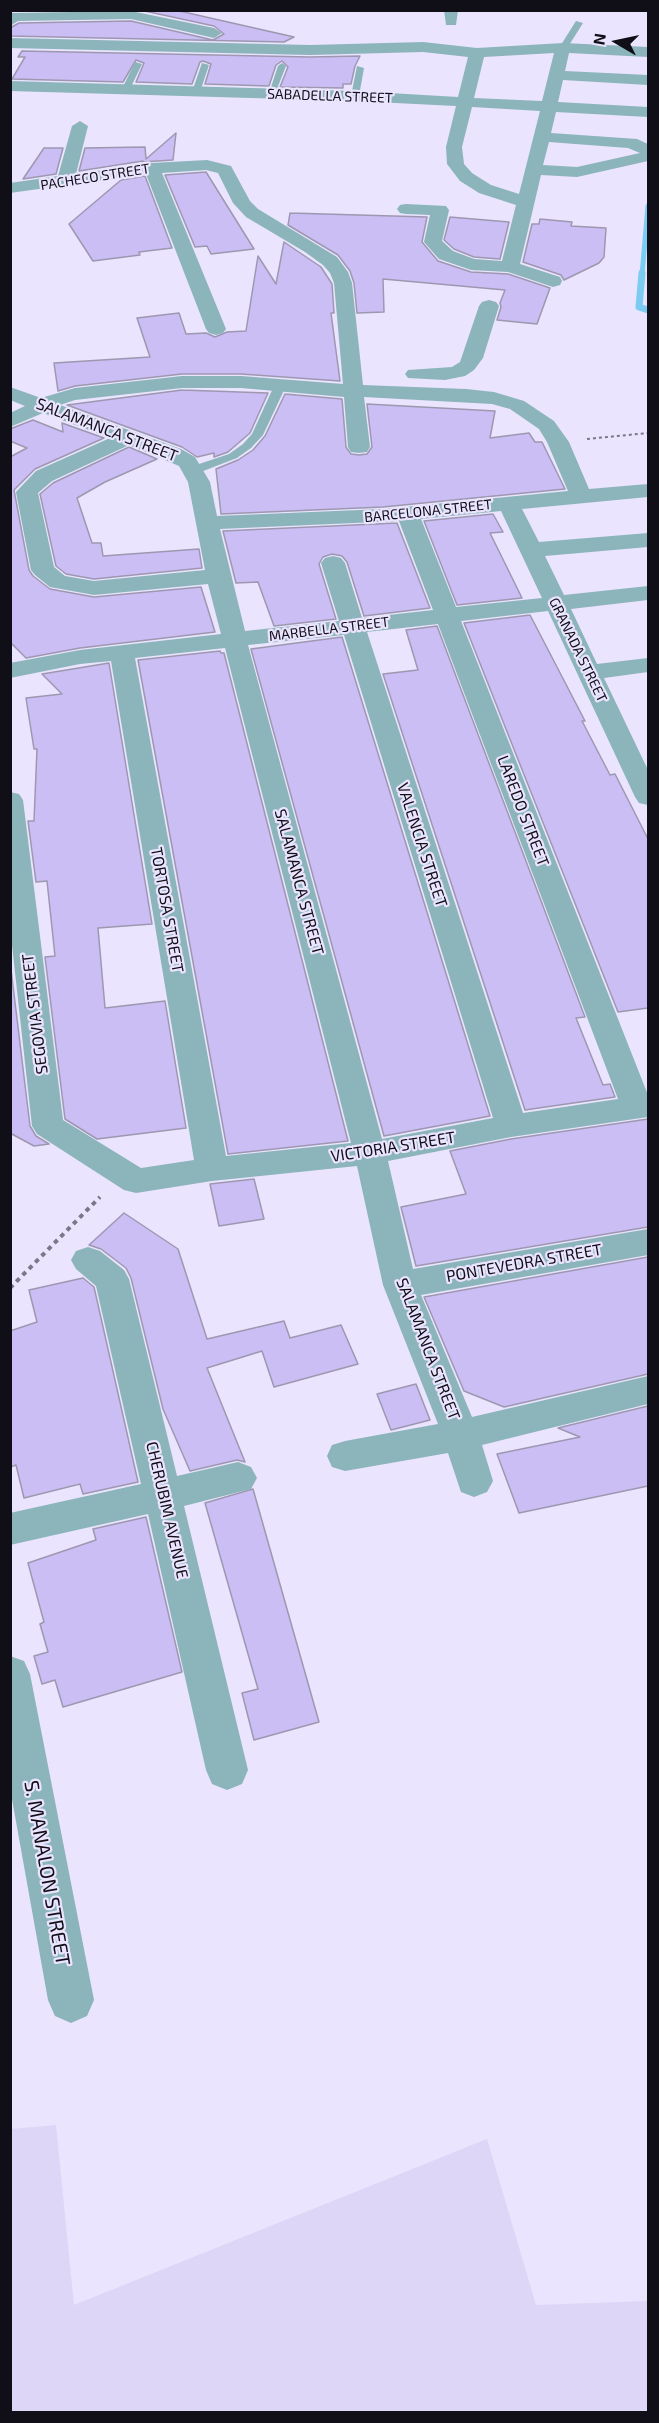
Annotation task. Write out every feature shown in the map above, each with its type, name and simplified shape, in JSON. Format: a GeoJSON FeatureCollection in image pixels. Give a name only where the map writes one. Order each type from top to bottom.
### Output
{"type":"FeatureCollection","features":[{"type":"Feature","properties":{"kind":"street"},"geometry":{"type":"LineString","coordinates":[[78,45],[93,15]]}},
{"type":"Feature","properties":{"kind":"street"},"geometry":{"type":"LineString","coordinates":[[10,22],[14,16],[131,15],[225,35],[229,40],[226,48]]}},
{"type":"Feature","properties":{"kind":"street"},"geometry":{"type":"LineString","coordinates":[[10,43],[330,50],[423,47],[477,53],[563,48],[648,52]]}},
{"type":"Feature","properties":{"kind":"street"},"geometry":{"type":"LineString","coordinates":[[510,267],[563,48]]}},
{"type":"Feature","properties":{"kind":"street"},"geometry":{"type":"LineString","coordinates":[[477,53],[454,147],[456,164],[466,177],[485,189],[508,198],[527,201]]}},
{"type":"Feature","properties":{"kind":"street"},"geometry":{"type":"LineString","coordinates":[[556,75],[648,80]]}},
{"type":"Feature","properties":{"kind":"street","name":"SABADELLA STREET"},"geometry":{"type":"LineString","coordinates":[[10,86],[355,96],[648,112]]}},
{"type":"Feature","properties":{"kind":"street"},"geometry":{"type":"LineString","coordinates":[[65,181],[80,126]]}},
{"type":"Feature","properties":{"kind":"street"},"geometry":{"type":"LineString","coordinates":[[543,137],[630,143],[648,150]]}},
{"type":"Feature","properties":{"kind":"street"},"geometry":{"type":"LineString","coordinates":[[535,170],[577,172],[648,156]]}},
{"type":"Feature","properties":{"kind":"street","name":"PACHECO STREET"},"geometry":{"type":"LineString","coordinates":[[10,188],[152,168],[207,165],[225,170],[242,203],[252,213],[311,248],[330,261],[339,272],[343,283],[359,447]]}},
{"type":"Feature","properties":{"kind":"street"},"geometry":{"type":"LineString","coordinates":[[152,168],[216,329]]}},
{"type":"Feature","properties":{"kind":"street"},"geometry":{"type":"LineString","coordinates":[[406,209],[440,210],[433,243],[446,255],[471,264],[510,267],[554,281]]}},
{"type":"Feature","properties":{"kind":"street"},"geometry":{"type":"LineString","coordinates":[[10,421],[41,405],[75,394],[147,384],[213,381],[280,386],[458,372],[473,358],[489,306]]}},
{"type":"Feature","properties":{"kind":"street"},"geometry":{"type":"LineString","coordinates":[[351,382],[466,395],[517,405],[536,416],[547,426],[558,442],[581,495]]}},
{"type":"Feature","properties":{"kind":"street","name":"SALAMANCA STREET"},"geometry":{"type":"LineString","coordinates":[[10,393],[173,454],[188,462],[194,470],[203,497],[218,576],[370,1153],[400,1285],[461,1435],[474,1481]]}},
{"type":"Feature","properties":{"kind":"street"},"geometry":{"type":"LineString","coordinates":[[128,437],[44,476],[27,492],[43,570],[58,582],[94,588],[218,576]]}},
{"type":"Feature","properties":{"kind":"street","name":"BARCELONA STREET"},"geometry":{"type":"LineString","coordinates":[[207,523],[408,514],[507,502],[648,490]]}},
{"type":"Feature","properties":{"kind":"street","name":"GRANADA STREET"},"geometry":{"type":"LineString","coordinates":[[507,502],[648,797]]}},
{"type":"Feature","properties":{"kind":"street","name":"LAREDO STREET"},"geometry":{"type":"LineString","coordinates":[[408,514],[643,1107]]}},
{"type":"Feature","properties":{"kind":"street"},"geometry":{"type":"LineString","coordinates":[[531,550],[648,540]]}},
{"type":"Feature","properties":{"kind":"street","name":"VALENCIA STREET"},"geometry":{"type":"LineString","coordinates":[[333,563],[511,1126]]}},
{"type":"Feature","properties":{"kind":"street","name":"MARBELLA STREET"},"geometry":{"type":"LineString","coordinates":[[10,670],[80,657],[648,593]]}},
{"type":"Feature","properties":{"kind":"street","name":"TORTOSA STREET"},"geometry":{"type":"LineString","coordinates":[[122,652],[213,1168]]}},
{"type":"Feature","properties":{"kind":"street"},"geometry":{"type":"LineString","coordinates":[[589,672],[648,665]]}},
{"type":"Feature","properties":{"kind":"street","name":"SEGOVIA STREET"},"geometry":{"type":"LineString","coordinates":[[10,800],[24,1043],[48,1126],[130,1177]]}},
{"type":"Feature","properties":{"kind":"street","name":"VICTORIA STREET"},"geometry":{"type":"LineString","coordinates":[[130,1177],[370,1153],[511,1126],[643,1107]]}},
{"type":"Feature","properties":{"kind":"street","name":"PONTEVEDRA STREET"},"geometry":{"type":"LineString","coordinates":[[400,1285],[648,1242]]}},
{"type":"Feature","properties":{"kind":"street","name":"CHERUBIM AVENUE"},"geometry":{"type":"LineString","coordinates":[[88,1260],[112,1279],[227,1770]]}},
{"type":"Feature","properties":{"kind":"street"},"geometry":{"type":"LineString","coordinates":[[345,1456],[461,1435],[648,1390]]}},
{"type":"Feature","properties":{"kind":"street"},"geometry":{"type":"LineString","coordinates":[[10,1529],[238,1478]]}},
{"type":"Feature","properties":{"kind":"street","name":"S. MANALON STREET"},"geometry":{"type":"LineString","coordinates":[[10,1674],[71,2000]]}},
{"type":"Feature","properties":{"kind":"lane"},"geometry":{"type":"LineString","coordinates":[[563,48],[579,23]]}},
{"type":"Feature","properties":{"kind":"lane"},"geometry":{"type":"LineString","coordinates":[[126,89],[138,64]]}},
{"type":"Feature","properties":{"kind":"lane"},"geometry":{"type":"LineString","coordinates":[[196,92],[205,65]]}},
{"type":"Feature","properties":{"kind":"lane"},"geometry":{"type":"LineString","coordinates":[[271,94],[282,66]]}},
{"type":"Feature","properties":{"kind":"lane"},"geometry":{"type":"LineString","coordinates":[[355,96],[360,68]]}},
{"type":"Feature","properties":{"kind":"lane"},"geometry":{"type":"LineString","coordinates":[[194,470],[233,456],[247,446],[256,435],[280,386]]}},
{"type":"Feature","properties":{"kind":"path"},"geometry":{"type":"LineString","coordinates":[[558,442],[648,434]]}},
{"type":"Feature","properties":{"kind":"path"},"geometry":{"type":"LineString","coordinates":[[10,1288],[130,1177]]}},
{"type":"Feature","properties":{"kind":"shaded area"},"geometry":{"type":"Polygon","coordinates":[[[56,2125],[74,2305],[487,2139],[536,2305],[648,2301],[648,2412],[11,2412],[11,2129],[56,2125]]]}},
{"type":"Feature","properties":{"kind":"building"},"geometry":{"type":"Polygon","coordinates":[[[140,10],[175,10],[294,37],[284,42],[10,36],[10,28],[19,23],[131,21],[213,40],[224,34],[214,26],[140,10]]]}},
{"type":"Feature","properties":{"kind":"building"},"geometry":{"type":"Polygon","coordinates":[[[22,51],[360,56],[351,84],[343,84],[343,88],[280,87],[288,67],[282,61],[276,65],[269,86],[205,84],[211,64],[203,61],[200,62],[192,84],[136,82],[144,63],[136,60],[123,82],[12,79],[25,57],[18,57],[22,51]]]}},
{"type":"Feature","properties":{"kind":"building"},"geometry":{"type":"Polygon","coordinates":[[[176,133],[173,160],[143,161],[79,171],[85,148],[145,147],[146,159],[176,133]]]}},
{"type":"Feature","properties":{"kind":"building"},"geometry":{"type":"Polygon","coordinates":[[[44,148],[63,148],[56,174],[23,179],[44,148]]]}},
{"type":"Feature","properties":{"kind":"building"},"geometry":{"type":"Polygon","coordinates":[[[206,172],[254,249],[211,254],[207,246],[195,247],[165,175],[206,172]]]}},
{"type":"Feature","properties":{"kind":"building"},"geometry":{"type":"Polygon","coordinates":[[[145,176],[172,248],[93,261],[69,224],[121,180],[145,176]]]}},
{"type":"Feature","properties":{"kind":"building"},"geometry":{"type":"Polygon","coordinates":[[[290,213],[427,217],[422,242],[438,261],[471,272],[508,274],[550,288],[537,324],[497,320],[505,290],[383,279],[384,312],[357,313],[354,283],[350,271],[338,255],[288,225],[290,213]]]}},
{"type":"Feature","properties":{"kind":"building"},"geometry":{"type":"Polygon","coordinates":[[[450,217],[509,222],[500,259],[474,257],[454,249],[444,240],[450,217]]]}},
{"type":"Feature","properties":{"kind":"building"},"geometry":{"type":"Polygon","coordinates":[[[540,219],[572,222],[571,226],[606,228],[604,257],[599,263],[564,280],[561,275],[523,262],[532,224],[539,224],[540,219]]]}},
{"type":"Feature","properties":{"kind":"building"},"geometry":{"type":"Polygon","coordinates":[[[284,242],[321,267],[332,284],[334,313],[331,313],[340,381],[241,374],[182,374],[75,386],[58,391],[54,363],[150,357],[137,318],[179,313],[186,334],[206,333],[215,337],[227,332],[246,331],[258,256],[276,284],[284,242]]]}},
{"type":"Feature","properties":{"kind":"building"},"geometry":{"type":"Polygon","coordinates":[[[182,390],[268,393],[250,433],[228,452],[214,457],[214,453],[197,457],[182,447],[67,405],[182,390]]]}},
{"type":"Feature","properties":{"kind":"building"},"geometry":{"type":"Polygon","coordinates":[[[285,394],[342,399],[346,447],[351,454],[359,455],[367,454],[372,447],[367,404],[495,411],[490,438],[529,433],[535,442],[542,442],[565,489],[383,507],[221,514],[216,469],[238,460],[253,450],[265,436],[285,394]]]}},
{"type":"Feature","properties":{"kind":"building"},"geometry":{"type":"Polygon","coordinates":[[[33,420],[63,432],[62,423],[104,438],[35,469],[14,490],[29,570],[33,576],[50,589],[94,597],[201,587],[215,632],[80,648],[26,658],[10,642],[10,457],[27,448],[10,441],[10,429],[33,420]]]}},
{"type":"Feature","properties":{"kind":"building"},"geometry":{"type":"Polygon","coordinates":[[[129,447],[157,459],[105,482],[77,498],[92,543],[101,543],[103,556],[199,549],[202,568],[94,579],[66,574],[56,566],[40,494],[53,483],[129,447]]]}},
{"type":"Feature","properties":{"kind":"building"},"geometry":{"type":"Polygon","coordinates":[[[493,514],[503,532],[490,533],[522,598],[457,605],[424,521],[493,514]]]}},
{"type":"Feature","properties":{"kind":"building"},"geometry":{"type":"Polygon","coordinates":[[[397,523],[430,608],[364,616],[347,562],[342,556],[332,554],[323,557],[319,564],[336,619],[274,626],[258,582],[236,583],[223,531],[397,523]]]}},
{"type":"Feature","properties":{"kind":"building"},"geometry":{"type":"Polygon","coordinates":[[[530,615],[610,775],[615,774],[648,839],[648,1008],[618,1012],[464,623],[530,615]]]}},
{"type":"Feature","properties":{"kind":"building"},"geometry":{"type":"Polygon","coordinates":[[[437,626],[585,1017],[576,1018],[603,1085],[610,1084],[615,1097],[525,1110],[383,674],[418,670],[406,630],[437,626]]]}},
{"type":"Feature","properties":{"kind":"building"},"geometry":{"type":"Polygon","coordinates":[[[342,637],[490,1116],[384,1136],[251,649],[342,637]]]}},
{"type":"Feature","properties":{"kind":"building"},"geometry":{"type":"Polygon","coordinates":[[[220,651],[224,653],[348,1141],[228,1154],[138,660],[220,651]]]}},
{"type":"Feature","properties":{"kind":"building"},"geometry":{"type":"Polygon","coordinates":[[[109,663],[152,924],[98,928],[105,1008],[165,1001],[186,1128],[97,1139],[65,1119],[45,957],[55,956],[47,881],[36,882],[28,821],[34,821],[37,749],[34,749],[26,698],[62,694],[42,674],[109,663]]]}},
{"type":"Feature","properties":{"kind":"building"},"geometry":{"type":"Polygon","coordinates":[[[10,961],[30,1126],[36,1136],[49,1144],[34,1146],[10,1133],[10,961]]]}},
{"type":"Feature","properties":{"kind":"building"},"geometry":{"type":"Polygon","coordinates":[[[648,1119],[648,1227],[416,1266],[401,1207],[466,1194],[450,1151],[511,1139],[648,1119]]]}},
{"type":"Feature","properties":{"kind":"building"},"geometry":{"type":"Polygon","coordinates":[[[254,1179],[264,1219],[219,1226],[210,1184],[254,1179]]]}},
{"type":"Feature","properties":{"kind":"building"},"geometry":{"type":"Polygon","coordinates":[[[124,1213],[178,1249],[207,1339],[284,1321],[290,1338],[341,1325],[358,1364],[274,1387],[262,1351],[207,1368],[245,1462],[237,1460],[190,1471],[163,1409],[131,1278],[126,1268],[101,1249],[89,1245],[124,1213]]]}},
{"type":"Feature","properties":{"kind":"building"},"geometry":{"type":"Polygon","coordinates":[[[648,1257],[648,1374],[504,1407],[464,1391],[424,1297],[648,1257]]]}},
{"type":"Feature","properties":{"kind":"building"},"geometry":{"type":"Polygon","coordinates":[[[83,1278],[94,1287],[138,1482],[83,1494],[80,1484],[24,1498],[16,1465],[10,1467],[10,1331],[37,1322],[29,1290],[83,1278]]]}},
{"type":"Feature","properties":{"kind":"building"},"geometry":{"type":"Polygon","coordinates":[[[416,1384],[430,1420],[391,1430],[377,1394],[416,1384]]]}},
{"type":"Feature","properties":{"kind":"building"},"geometry":{"type":"Polygon","coordinates":[[[648,1406],[648,1486],[519,1513],[497,1454],[580,1437],[558,1428],[648,1406]]]}},
{"type":"Feature","properties":{"kind":"building"},"geometry":{"type":"Polygon","coordinates":[[[253,1489],[319,1722],[254,1740],[242,1693],[258,1689],[205,1503],[253,1489]]]}},
{"type":"Feature","properties":{"kind":"building"},"geometry":{"type":"Polygon","coordinates":[[[146,1517],[182,1672],[63,1707],[55,1680],[42,1684],[34,1656],[48,1652],[40,1624],[44,1622],[28,1563],[96,1540],[93,1529],[146,1517]]]}},
{"type":"Feature","properties":{"kind":"waterway"},"geometry":{"type":"LineString","coordinates":[[642,275],[648,206]]}},
{"type":"Feature","properties":{"kind":"waterway"},"geometry":{"type":"LineString","coordinates":[[642,273],[639,307],[648,310]]}}]}
